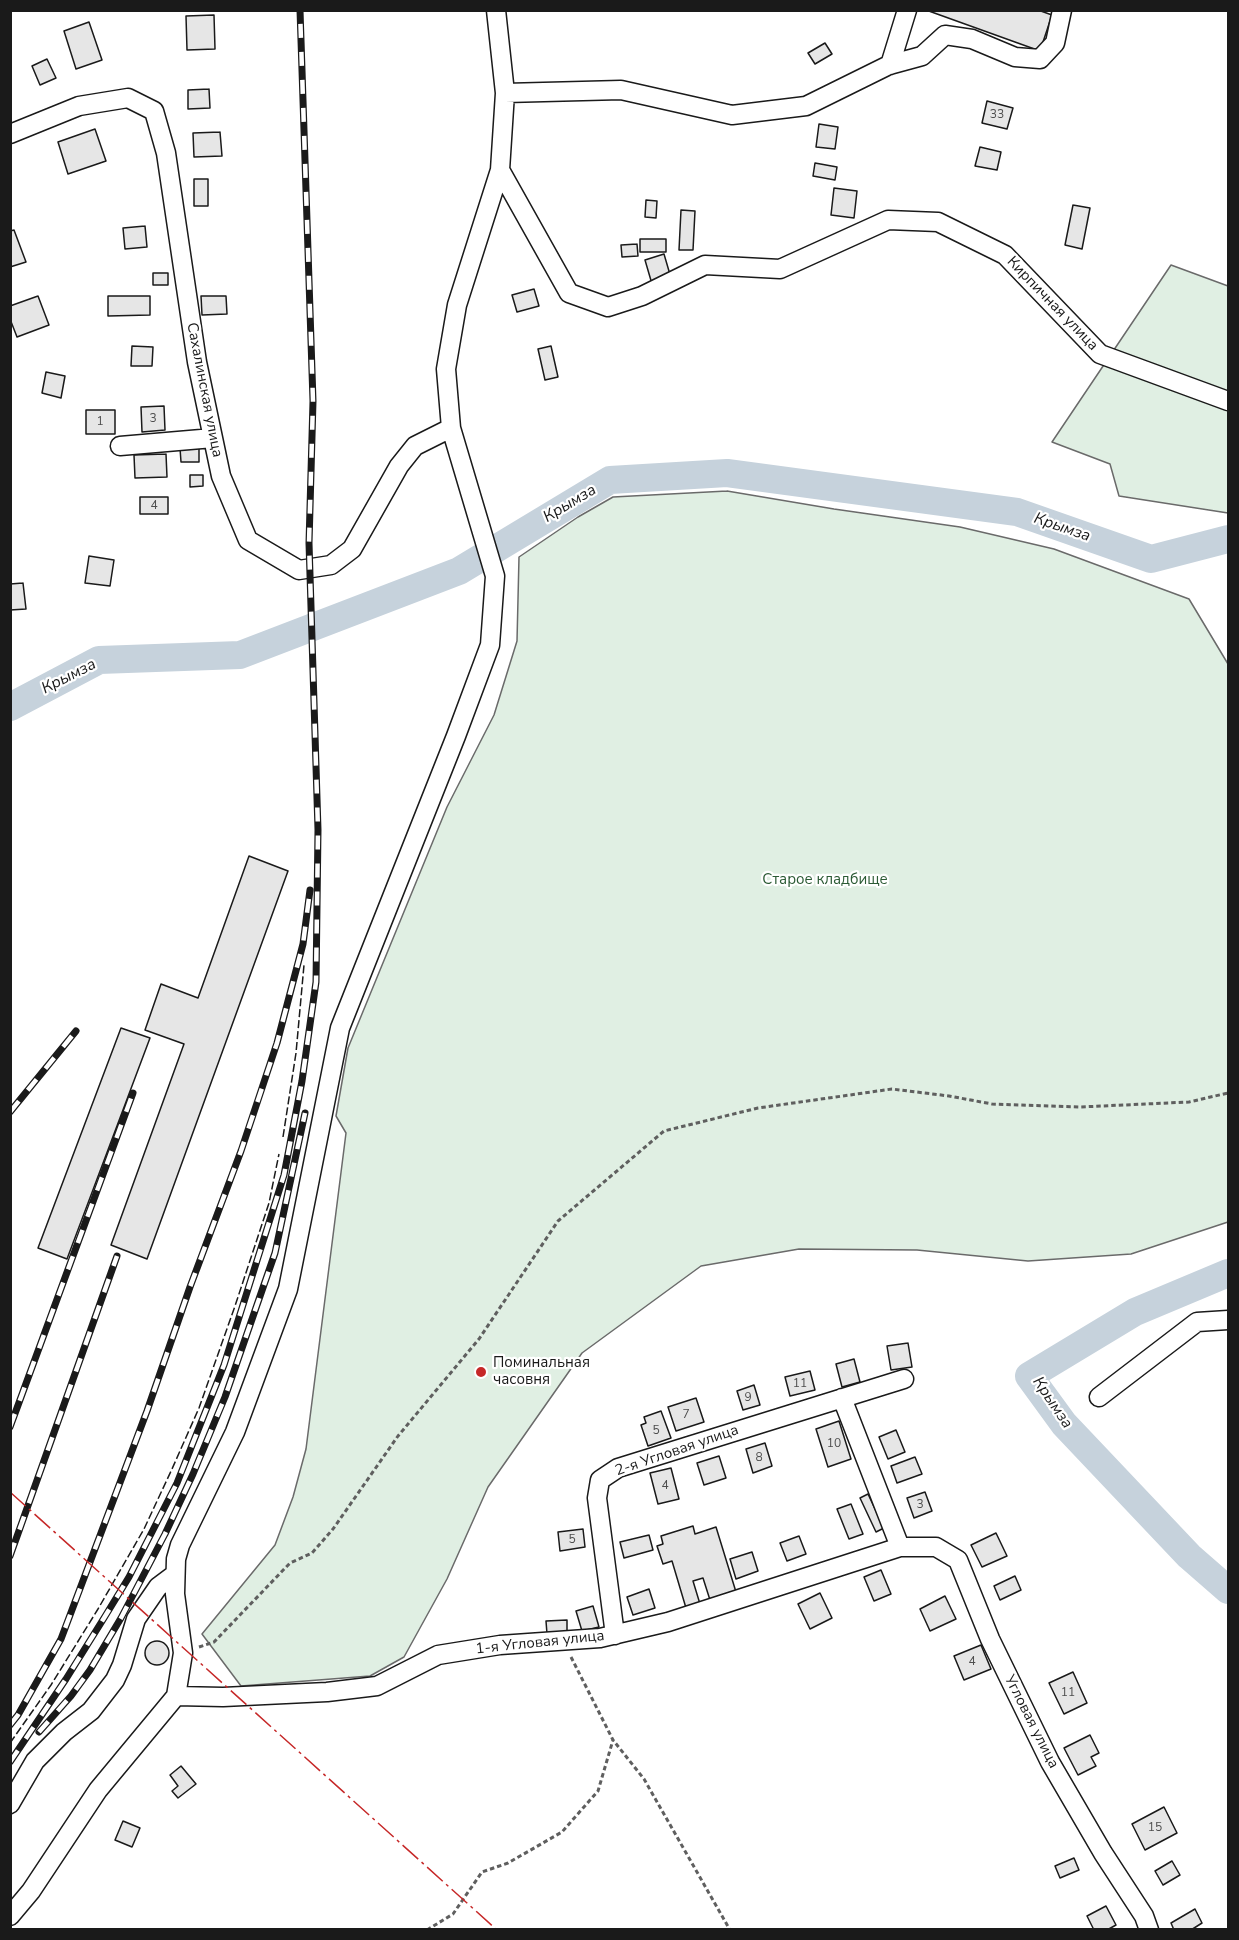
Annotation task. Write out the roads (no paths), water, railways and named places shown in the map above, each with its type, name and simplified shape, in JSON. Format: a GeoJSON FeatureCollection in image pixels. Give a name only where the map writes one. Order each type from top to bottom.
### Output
{"type":"FeatureCollection","features":[{"type":"Feature","properties":{"kind":"street"},"geometry":{"type":"LineString","coordinates":[[10,1916],[31,1891],[98,1790],[176,1696],[183,1653],[174,1575],[180,1545],[236,1432],[288,1289],[340,1028],[452,747],[490,645],[495,576],[451,428],[446,369],[457,305],[500,170],[505,93],[496,10]]}},
{"type":"Feature","properties":{"kind":"street"},"geometry":{"type":"LineString","coordinates":[[890,65],[907,10]]}},
{"type":"Feature","properties":{"kind":"street"},"geometry":{"type":"LineString","coordinates":[[505,93],[621,90],[732,115],[806,106],[890,65],[922,56],[945,35],[972,39],[1015,57],[1040,58],[1055,43],[1062,10]]}},
{"type":"Feature","properties":{"kind":"street","name":"Сахалинская улица"},"geometry":{"type":"LineString","coordinates":[[10,134],[79,106],[128,98],[154,111],[166,153],[197,362],[221,476],[248,540],[299,570],[331,565],[352,549],[399,466],[415,446],[451,428]]}},
{"type":"Feature","properties":{"kind":"street","name":"Кирпичная улица"},"geometry":{"type":"LineString","coordinates":[[500,170],[569,293],[608,307],[642,296],[705,265],[780,269],[888,220],[938,222],[1005,255],[1100,354],[1228,401]]}},
{"type":"Feature","properties":{"kind":"street"},"geometry":{"type":"LineString","coordinates":[[120,446],[213,438]]}},
{"type":"Feature","properties":{"kind":"street"},"geometry":{"type":"LineString","coordinates":[[1099,1397],[1197,1322],[1228,1320]]}},
{"type":"Feature","properties":{"kind":"street","name":"2-я Угловая улица"},"geometry":{"type":"LineString","coordinates":[[615,1635],[597,1498],[600,1480],[618,1468],[904,1379]]}},
{"type":"Feature","properties":{"kind":"street"},"geometry":{"type":"LineString","coordinates":[[842,1398],[900,1547]]}},
{"type":"Feature","properties":{"kind":"street","name":"1-я Угловая улица"},"geometry":{"type":"LineString","coordinates":[[176,1696],[327,1692],[377,1686],[438,1655],[500,1645],[615,1635],[668,1622],[900,1547]]}},
{"type":"Feature","properties":{"kind":"street","name":"Угловая улица"},"geometry":{"type":"LineString","coordinates":[[900,1547],[936,1547],[958,1560],[990,1639],[1050,1762],[1103,1853],[1144,1916],[1149,1929]]}},
{"type":"Feature","properties":{"kind":"street"},"geometry":{"type":"LineString","coordinates":[[10,1804],[35,1761],[64,1732],[91,1711],[115,1680],[136,1619],[158,1587],[174,1575]]}},
{"type":"Feature","properties":{"kind":"waterway","name":"Крымза"},"geometry":{"type":"LineString","coordinates":[[10,707],[99,660],[240,655],[459,571],[610,480],[727,473],[1017,512],[1151,559],[1228,539]]}},
{"type":"Feature","properties":{"kind":"waterway","name":"Крымза"},"geometry":{"type":"LineString","coordinates":[[1228,1273],[1135,1312],[1029,1376],[1064,1424],[1189,1556],[1228,1590]]}},
{"type":"Feature","properties":{"kind":"railway"},"geometry":{"type":"LineString","coordinates":[[10,1762],[66,1679],[129,1577],[177,1483],[224,1365],[284,1175],[302,1081],[316,982],[318,830],[309,543],[313,401],[300,10]]}},
{"type":"Feature","properties":{"kind":"railway"},"geometry":{"type":"LineString","coordinates":[[10,1725],[61,1639],[241,1151],[277,1043],[303,944],[310,890]]}},
{"type":"Feature","properties":{"kind":"railway"},"geometry":{"type":"LineString","coordinates":[[10,1112],[76,1031]]}},
{"type":"Feature","properties":{"kind":"railway"},"geometry":{"type":"LineString","coordinates":[[10,1427],[133,1093]]}},
{"type":"Feature","properties":{"kind":"railway"},"geometry":{"type":"LineString","coordinates":[[39,1732],[71,1696],[90,1670],[121,1618],[193,1474],[225,1397],[275,1253],[305,1113]]}},
{"type":"Feature","properties":{"kind":"railway"},"geometry":{"type":"LineString","coordinates":[[10,1556],[117,1256]]}},
{"type":"Feature","properties":{"kind":"place","name":"Поминальная часовня"},"geometry":{"type":"Point","coordinates":[481,1372]}},
{"type":"Feature","properties":{"kind":"park label","name":"Старое кладбище"},"geometry":{"type":"Point","coordinates":[825,880]}}]}
